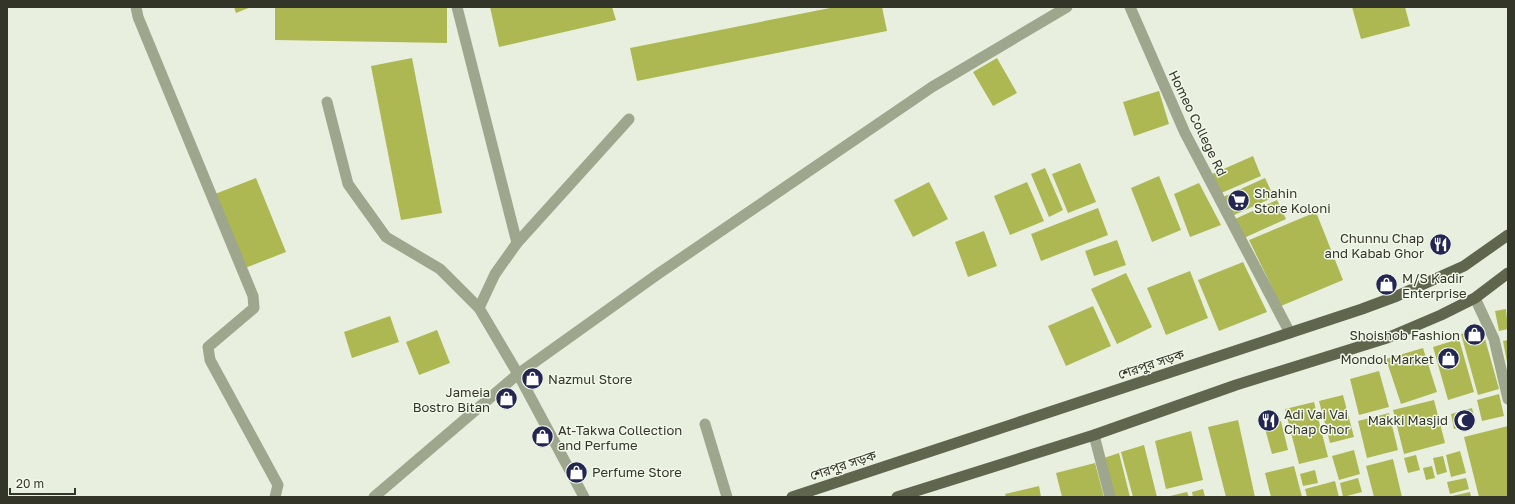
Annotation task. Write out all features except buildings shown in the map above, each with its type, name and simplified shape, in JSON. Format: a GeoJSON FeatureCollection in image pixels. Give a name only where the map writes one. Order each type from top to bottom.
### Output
{"type":"FeatureCollection","features":[{"type":"Feature","properties":{"kind":"highway","name":"শেরপুর সড়ক"},"geometry":{"type":"LineString","coordinates":[[792,497],[1290,333],[1390,298],[1464,266],[1508,235]]}},
{"type":"Feature","properties":{"kind":"highway"},"geometry":{"type":"LineString","coordinates":[[897,497],[1094,435],[1236,386],[1387,338],[1441,315],[1475,298],[1508,273]]}},
{"type":"Feature","properties":{"kind":"street"},"geometry":{"type":"LineString","coordinates":[[136,7],[138,16],[253,296],[254,308],[208,347],[210,360],[278,485],[275,497]]}},
{"type":"Feature","properties":{"kind":"street"},"geometry":{"type":"LineString","coordinates":[[457,7],[517,243]]}},
{"type":"Feature","properties":{"kind":"street"},"geometry":{"type":"LineString","coordinates":[[374,497],[518,374],[658,274],[932,87],[1067,7]]}},
{"type":"Feature","properties":{"kind":"street","name":"Homeo College Rd"},"geometry":{"type":"LineString","coordinates":[[1130,7],[1185,133],[1290,333]]}},
{"type":"Feature","properties":{"kind":"street"},"geometry":{"type":"LineString","coordinates":[[327,102],[348,184],[386,236],[440,269],[479,308],[518,374],[584,497]]}},
{"type":"Feature","properties":{"kind":"street"},"geometry":{"type":"LineString","coordinates":[[479,308],[495,274],[517,243],[629,119]]}},
{"type":"Feature","properties":{"kind":"street"},"geometry":{"type":"LineString","coordinates":[[1475,298],[1494,339],[1508,399]]}},
{"type":"Feature","properties":{"kind":"street"},"geometry":{"type":"LineString","coordinates":[[705,424],[727,497]]}},
{"type":"Feature","properties":{"kind":"street"},"geometry":{"type":"LineString","coordinates":[[1094,435],[1110,497]]}},
{"type":"Feature","properties":{"kind":"place","name":"Shahin Store Koloni"},"geometry":{"type":"Point","coordinates":[1238,200]}},
{"type":"Feature","properties":{"kind":"place","name":"Chunnu Chap and Kabab Ghor"},"geometry":{"type":"Point","coordinates":[1440,245]}},
{"type":"Feature","properties":{"kind":"place","name":"M/S Kadir Enterprise"},"geometry":{"type":"Point","coordinates":[1386,285]}},
{"type":"Feature","properties":{"kind":"place","name":"Shoishob Fashion"},"geometry":{"type":"Point","coordinates":[1475,335]}},
{"type":"Feature","properties":{"kind":"place","name":"Mondol Market"},"geometry":{"type":"Point","coordinates":[1449,359]}},
{"type":"Feature","properties":{"kind":"place","name":"Nazmul Store"},"geometry":{"type":"Point","coordinates":[533,379]}},
{"type":"Feature","properties":{"kind":"place","name":"Jameia Bostro Bitan"},"geometry":{"type":"Point","coordinates":[506,399]}},
{"type":"Feature","properties":{"kind":"place","name":"Makki Masjid"},"geometry":{"type":"Point","coordinates":[1464,420]}},
{"type":"Feature","properties":{"kind":"place","name":"Adi Vai Vai Chap Ghor"},"geometry":{"type":"Point","coordinates":[1269,421]}},
{"type":"Feature","properties":{"kind":"place","name":"At-Takwa Collection and Perfume"},"geometry":{"type":"Point","coordinates":[543,437]}},
{"type":"Feature","properties":{"kind":"place","name":"Perfume Store"},"geometry":{"type":"Point","coordinates":[577,472]}}]}
